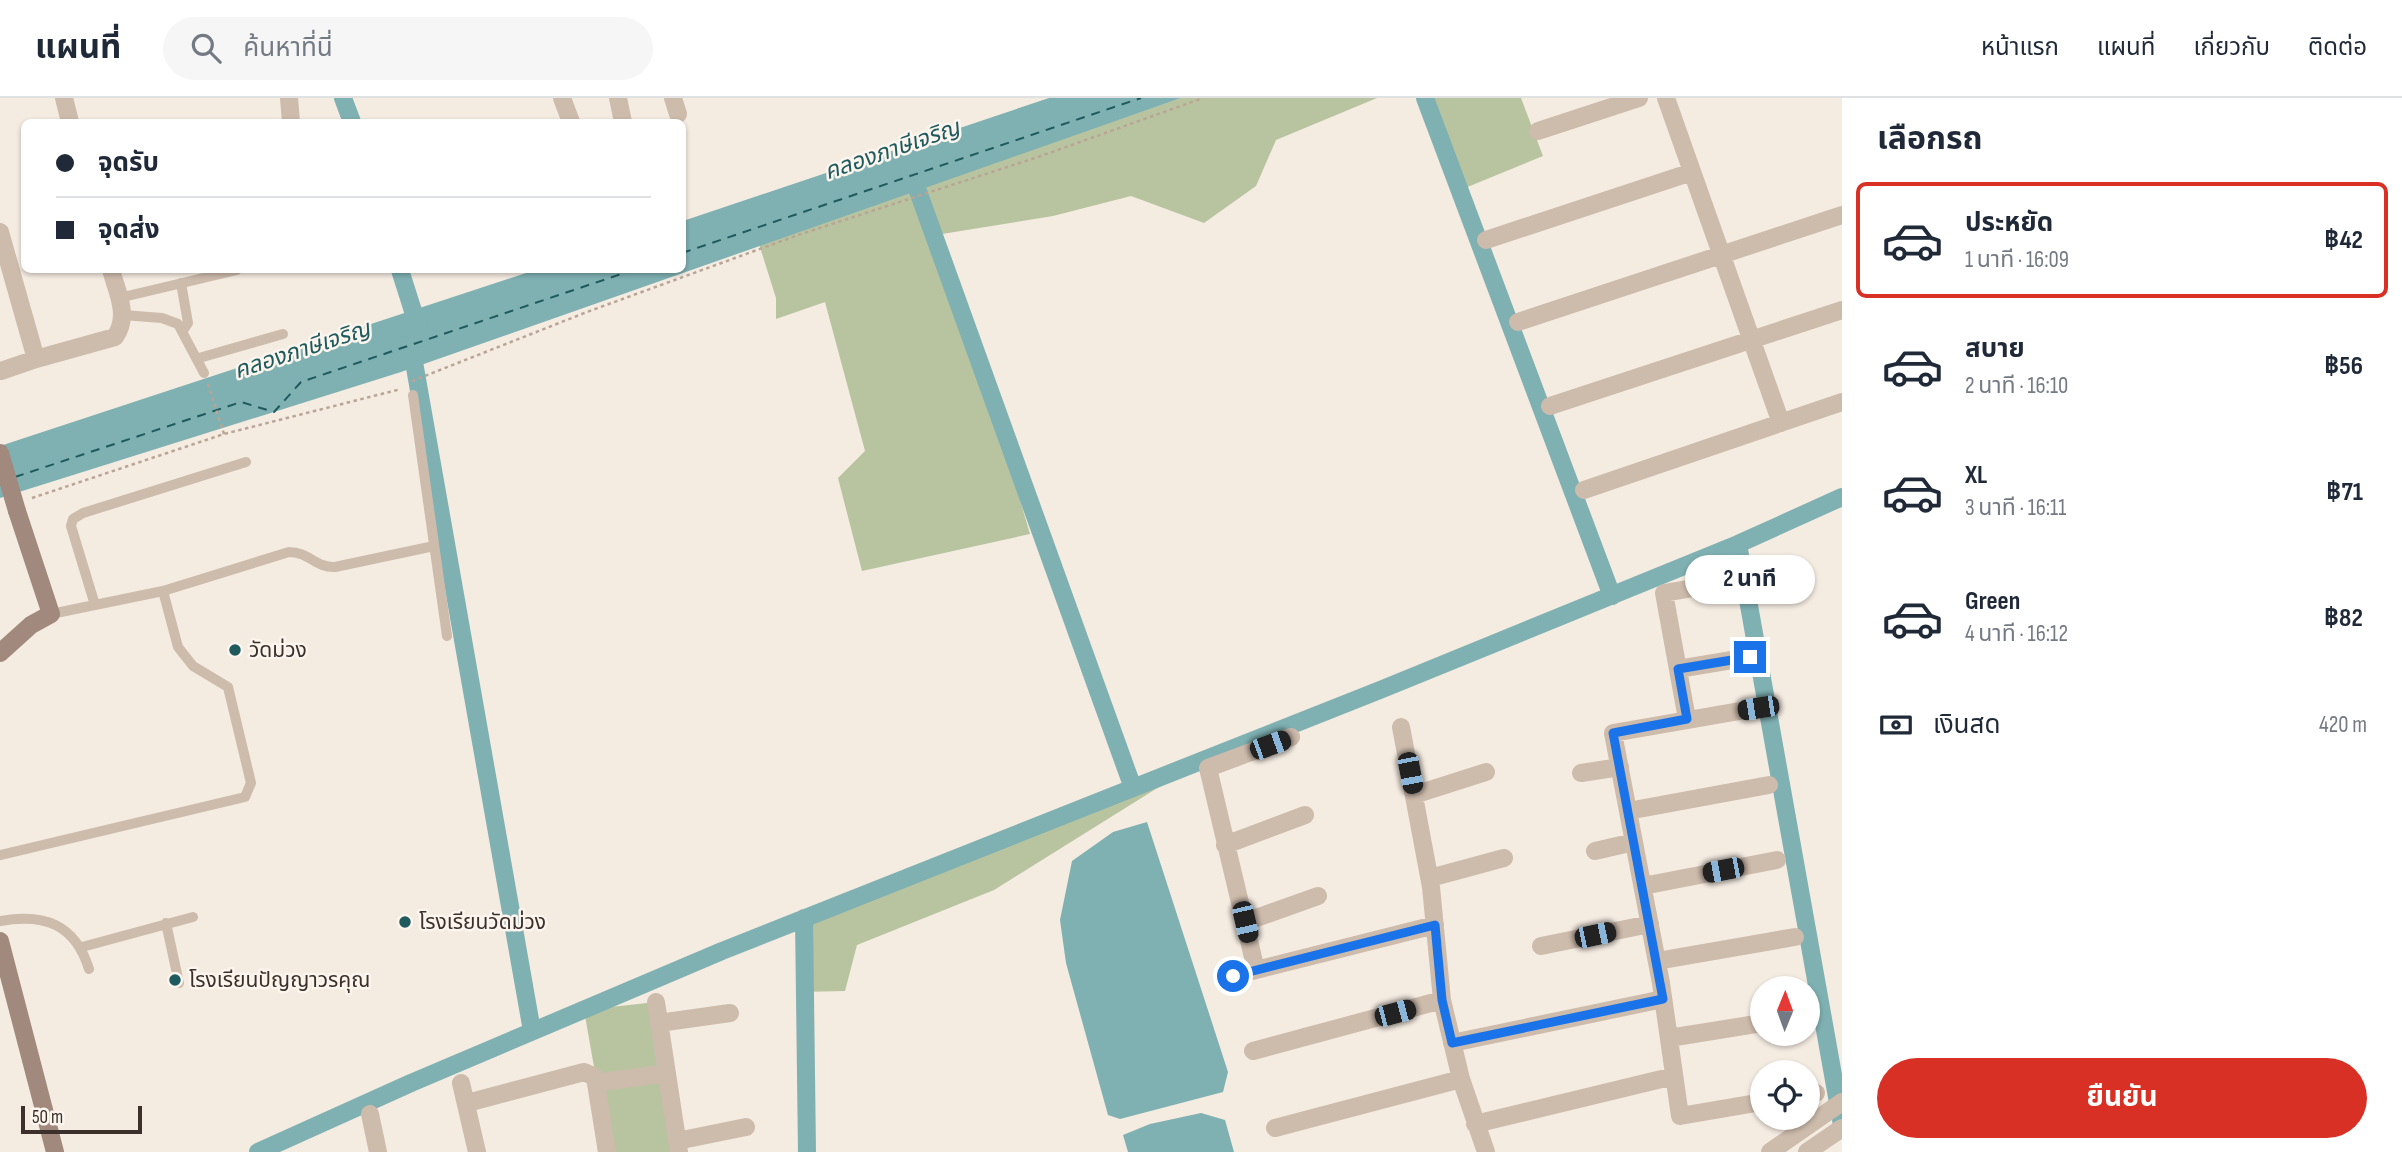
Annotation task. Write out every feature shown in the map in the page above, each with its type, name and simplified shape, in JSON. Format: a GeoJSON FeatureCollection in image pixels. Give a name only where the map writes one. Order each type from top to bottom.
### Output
{"type":"FeatureCollection","features":[{"type":"Feature","properties":{"kind":"street"},"geometry":{"type":"LineString","coordinates":[[64,98],[69,119]]}},
{"type":"Feature","properties":{"kind":"street"},"geometry":{"type":"LineString","coordinates":[[289,98],[291,119]]}},
{"type":"Feature","properties":{"kind":"street"},"geometry":{"type":"LineString","coordinates":[[562,98],[570,119]]}},
{"type":"Feature","properties":{"kind":"street"},"geometry":{"type":"LineString","coordinates":[[618,98],[622,119]]}},
{"type":"Feature","properties":{"kind":"street"},"geometry":{"type":"LineString","coordinates":[[1538,131],[1639,98]]}},
{"type":"Feature","properties":{"kind":"street"},"geometry":{"type":"LineString","coordinates":[[1666,98],[1781,423]]}},
{"type":"Feature","properties":{"kind":"street"},"geometry":{"type":"LineString","coordinates":[[1486,240],[1692,172]]}},
{"type":"Feature","properties":{"kind":"street"},"geometry":{"type":"LineString","coordinates":[[1518,322],[1842,215]]}},
{"type":"Feature","properties":{"kind":"street"},"geometry":{"type":"LineString","coordinates":[[0,232],[36,359]]}},
{"type":"Feature","properties":{"kind":"street"},"geometry":{"type":"LineString","coordinates":[[1,371],[115,337],[121,328],[121,307],[112,273]]}},
{"type":"Feature","properties":{"kind":"street"},"geometry":{"type":"LineString","coordinates":[[1550,406],[1842,310]]}},
{"type":"Feature","properties":{"kind":"street"},"geometry":{"type":"LineString","coordinates":[[1584,490],[1842,402]]}},
{"type":"Feature","properties":{"kind":"street"},"geometry":{"type":"LineString","coordinates":[[0,453],[23,505],[51,614],[31,625],[0,653]]}},
{"type":"Feature","properties":{"kind":"street"},"geometry":{"type":"LineString","coordinates":[[1687,719],[1664,593],[1735,581]]}},
{"type":"Feature","properties":{"kind":"street"},"geometry":{"type":"LineString","coordinates":[[1678,669],[1750,657]]}},
{"type":"Feature","properties":{"kind":"street"},"geometry":{"type":"LineString","coordinates":[[1750,1104],[1680,1116],[1657,961],[1613,733],[1758,708]]}},
{"type":"Feature","properties":{"kind":"street"},"geometry":{"type":"LineString","coordinates":[[1401,727],[1430,878],[1442,1000],[1461,1079],[1486,1152]]}},
{"type":"Feature","properties":{"kind":"street"},"geometry":{"type":"LineString","coordinates":[[1256,970],[1208,768],[1291,737]]}},
{"type":"Feature","properties":{"kind":"street"},"geometry":{"type":"LineString","coordinates":[[1581,773],[1620,767]]}},
{"type":"Feature","properties":{"kind":"street"},"geometry":{"type":"LineString","coordinates":[[1414,795],[1486,772]]}},
{"type":"Feature","properties":{"kind":"street"},"geometry":{"type":"LineString","coordinates":[[1629,811],[1769,785]]}},
{"type":"Feature","properties":{"kind":"street"},"geometry":{"type":"LineString","coordinates":[[1225,845],[1305,815]]}},
{"type":"Feature","properties":{"kind":"street"},"geometry":{"type":"LineString","coordinates":[[1595,850],[1634,842]]}},
{"type":"Feature","properties":{"kind":"street"},"geometry":{"type":"LineString","coordinates":[[1430,878],[1504,858]]}},
{"type":"Feature","properties":{"kind":"street"},"geometry":{"type":"LineString","coordinates":[[1643,886],[1777,860]]}},
{"type":"Feature","properties":{"kind":"street"},"geometry":{"type":"LineString","coordinates":[[1245,922],[1318,896]]}},
{"type":"Feature","properties":{"kind":"street"},"geometry":{"type":"LineString","coordinates":[[1541,946],[1650,923]]}},
{"type":"Feature","properties":{"kind":"street"},"geometry":{"type":"LineString","coordinates":[[1233,976],[1435,925]]}},
{"type":"Feature","properties":{"kind":"street"},"geometry":{"type":"LineString","coordinates":[[1657,961],[1795,937]]}},
{"type":"Feature","properties":{"kind":"street"},"geometry":{"type":"LineString","coordinates":[[0,941],[55,1151]]}},
{"type":"Feature","properties":{"kind":"street"},"geometry":{"type":"LineString","coordinates":[[1452,1043],[1663,999]]}},
{"type":"Feature","properties":{"kind":"street"},"geometry":{"type":"LineString","coordinates":[[1253,1052],[1442,1000]]}},
{"type":"Feature","properties":{"kind":"street"},"geometry":{"type":"LineString","coordinates":[[656,1002],[678,1146],[746,1127]]}},
{"type":"Feature","properties":{"kind":"street"},"geometry":{"type":"LineString","coordinates":[[659,1023],[730,1013]]}},
{"type":"Feature","properties":{"kind":"street"},"geometry":{"type":"LineString","coordinates":[[1669,1038],[1750,1025]]}},
{"type":"Feature","properties":{"kind":"street"},"geometry":{"type":"LineString","coordinates":[[467,1102],[591,1072],[596,1083],[607,1152]]}},
{"type":"Feature","properties":{"kind":"street"},"geometry":{"type":"LineString","coordinates":[[596,1083],[667,1073]]}},
{"type":"Feature","properties":{"kind":"street"},"geometry":{"type":"LineString","coordinates":[[1475,1124],[1674,1076]]}},
{"type":"Feature","properties":{"kind":"street"},"geometry":{"type":"LineString","coordinates":[[1275,1128],[1461,1079]]}},
{"type":"Feature","properties":{"kind":"street"},"geometry":{"type":"LineString","coordinates":[[461,1083],[477,1152]]}},
{"type":"Feature","properties":{"kind":"street"},"geometry":{"type":"LineString","coordinates":[[1770,1152],[1842,1102]]}},
{"type":"Feature","properties":{"kind":"street"},"geometry":{"type":"LineString","coordinates":[[370,1114],[378,1152]]}},
{"type":"Feature","properties":{"kind":"street"},"geometry":{"type":"LineString","coordinates":[[1807,1152],[1842,1128]]}},
{"type":"Feature","properties":{"kind":"lane"},"geometry":{"type":"LineString","coordinates":[[121,307],[181,283],[224,273]]}},
{"type":"Feature","properties":{"kind":"lane"},"geometry":{"type":"LineString","coordinates":[[181,283],[188,323],[184,329]]}},
{"type":"Feature","properties":{"kind":"lane"},"geometry":{"type":"LineString","coordinates":[[121,307],[173,320],[184,329],[204,373]]}},
{"type":"Feature","properties":{"kind":"lane"},"geometry":{"type":"LineString","coordinates":[[199,358],[283,334]]}},
{"type":"Feature","properties":{"kind":"lane"},"geometry":{"type":"LineString","coordinates":[[409,391],[447,636]]}},
{"type":"Feature","properties":{"kind":"lane"},"geometry":{"type":"LineString","coordinates":[[95,605],[71,526],[73,519],[83,513],[246,462]]}},
{"type":"Feature","properties":{"kind":"lane"},"geometry":{"type":"LineString","coordinates":[[51,614],[163,591],[289,552],[307,554],[318,565],[335,567],[434,546]]}},
{"type":"Feature","properties":{"kind":"lane"},"geometry":{"type":"LineString","coordinates":[[1,855],[245,797],[251,783],[228,687],[193,666],[178,647],[163,591]]}},
{"type":"Feature","properties":{"kind":"lane"},"geometry":{"type":"LineString","coordinates":[[82,947],[193,917]]}},
{"type":"Feature","properties":{"kind":"lane"},"geometry":{"type":"LineString","coordinates":[[0,921],[38,918],[65,932],[82,947],[89,969]]}},
{"type":"Feature","properties":{"kind":"lane"},"geometry":{"type":"LineString","coordinates":[[166,923],[179,984]]}},
{"type":"Feature","properties":{"kind":"path"},"geometry":{"type":"LineString","coordinates":[[23,505],[224,435],[409,391],[428,373],[798,235],[1038,157],[1203,98]]}},
{"type":"Feature","properties":{"kind":"path"},"geometry":{"type":"LineString","coordinates":[[204,373],[224,435]]}},
{"type":"Feature","properties":{"kind":"green space"},"geometry":{"type":"Polygon","coordinates":[[[1181,98],[1377,98],[1276,140],[1256,186],[1204,223],[1131,196],[1053,216],[942,234],[1030,534],[862,571],[838,478],[865,451],[825,302],[776,319],[776,298],[759,244],[1181,98]]]}},
{"type":"Feature","properties":{"kind":"green space"},"geometry":{"type":"Polygon","coordinates":[[[1432,98],[1521,98],[1543,156],[1465,188],[1432,98]]]}},
{"type":"Feature","properties":{"kind":"green space"},"geometry":{"type":"Polygon","coordinates":[[[1175,777],[994,890],[857,945],[845,991],[799,992],[798,916],[1124,783],[1175,777]]]}},
{"type":"Feature","properties":{"kind":"green space"},"geometry":{"type":"Polygon","coordinates":[[[656,1002],[680,1152],[609,1152],[584,1010],[656,1002]]]}},
{"type":"Feature","properties":{"kind":"water"},"geometry":{"type":"Polygon","coordinates":[[[1049,98],[1181,98],[686,272],[686,220],[1049,98]]]}},
{"type":"Feature","properties":{"kind":"water","name":"คลองภาษีเจริญ"},"geometry":{"type":"Polygon","coordinates":[[[526,273],[683,273],[401,372],[0,498],[0,446],[526,273]]]}},
{"type":"Feature","properties":{"kind":"water"},"geometry":{"type":"Polygon","coordinates":[[[1147,822],[1228,1072],[1223,1092],[1120,1119],[1108,1115],[1066,963],[1060,920],[1072,861],[1113,832],[1147,822]]]}},
{"type":"Feature","properties":{"kind":"water"},"geometry":{"type":"Polygon","coordinates":[[[1201,1113],[1225,1120],[1234,1152],[1128,1152],[1123,1135],[1150,1124],[1201,1113]]]}},
{"type":"Feature","properties":{"kind":"waterway"},"geometry":{"type":"LineString","coordinates":[[343,98],[351,119]]}},
{"type":"Feature","properties":{"kind":"waterway"},"geometry":{"type":"LineString","coordinates":[[1425,98],[1612,596]]}},
{"type":"Feature","properties":{"kind":"waterway","name":"คลองภาษีเจริญ"},"geometry":{"type":"LineString","coordinates":[[910,169],[1133,788]]}},
{"type":"Feature","properties":{"kind":"waterway"},"geometry":{"type":"LineString","coordinates":[[401,273],[420,333]]}},
{"type":"Feature","properties":{"kind":"waterway"},"geometry":{"type":"LineString","coordinates":[[411,345],[532,1031]]}},
{"type":"Feature","properties":{"kind":"waterway"},"geometry":{"type":"LineString","coordinates":[[258,1152],[411,1083],[722,951],[1380,690],[1738,544],[1842,497]]}},
{"type":"Feature","properties":{"kind":"waterway"},"geometry":{"type":"LineString","coordinates":[[1738,544],[1842,1125]]}},
{"type":"Feature","properties":{"kind":"waterway"},"geometry":{"type":"LineString","coordinates":[[804,918],[807,1152]]}},
{"type":"Feature","properties":{"kind":"ferry route"},"geometry":{"type":"LineString","coordinates":[[686,252],[1141,98]]}},
{"type":"Feature","properties":{"kind":"ferry route"},"geometry":{"type":"LineString","coordinates":[[15,477],[241,402],[274,412],[301,382],[624,273]]}},
{"type":"Feature","properties":{"kind":"place","name":"วัดม่วง"},"geometry":{"type":"Point","coordinates":[235,650]}},
{"type":"Feature","properties":{"kind":"place","name":"โรงเรียนวัดม่วง"},"geometry":{"type":"Point","coordinates":[405,922]}},
{"type":"Feature","properties":{"kind":"place","name":"โรงเรียนปัญญาวรคุณ"},"geometry":{"type":"Point","coordinates":[175,980]}},
{"type":"Feature","properties":{"kind":"route"},"geometry":{"type":"LineString","coordinates":[[1233,976],[1435,925],[1442,1000],[1452,1043],[1663,999],[1613,733],[1687,719],[1678,669],[1750,657]]}}]}
